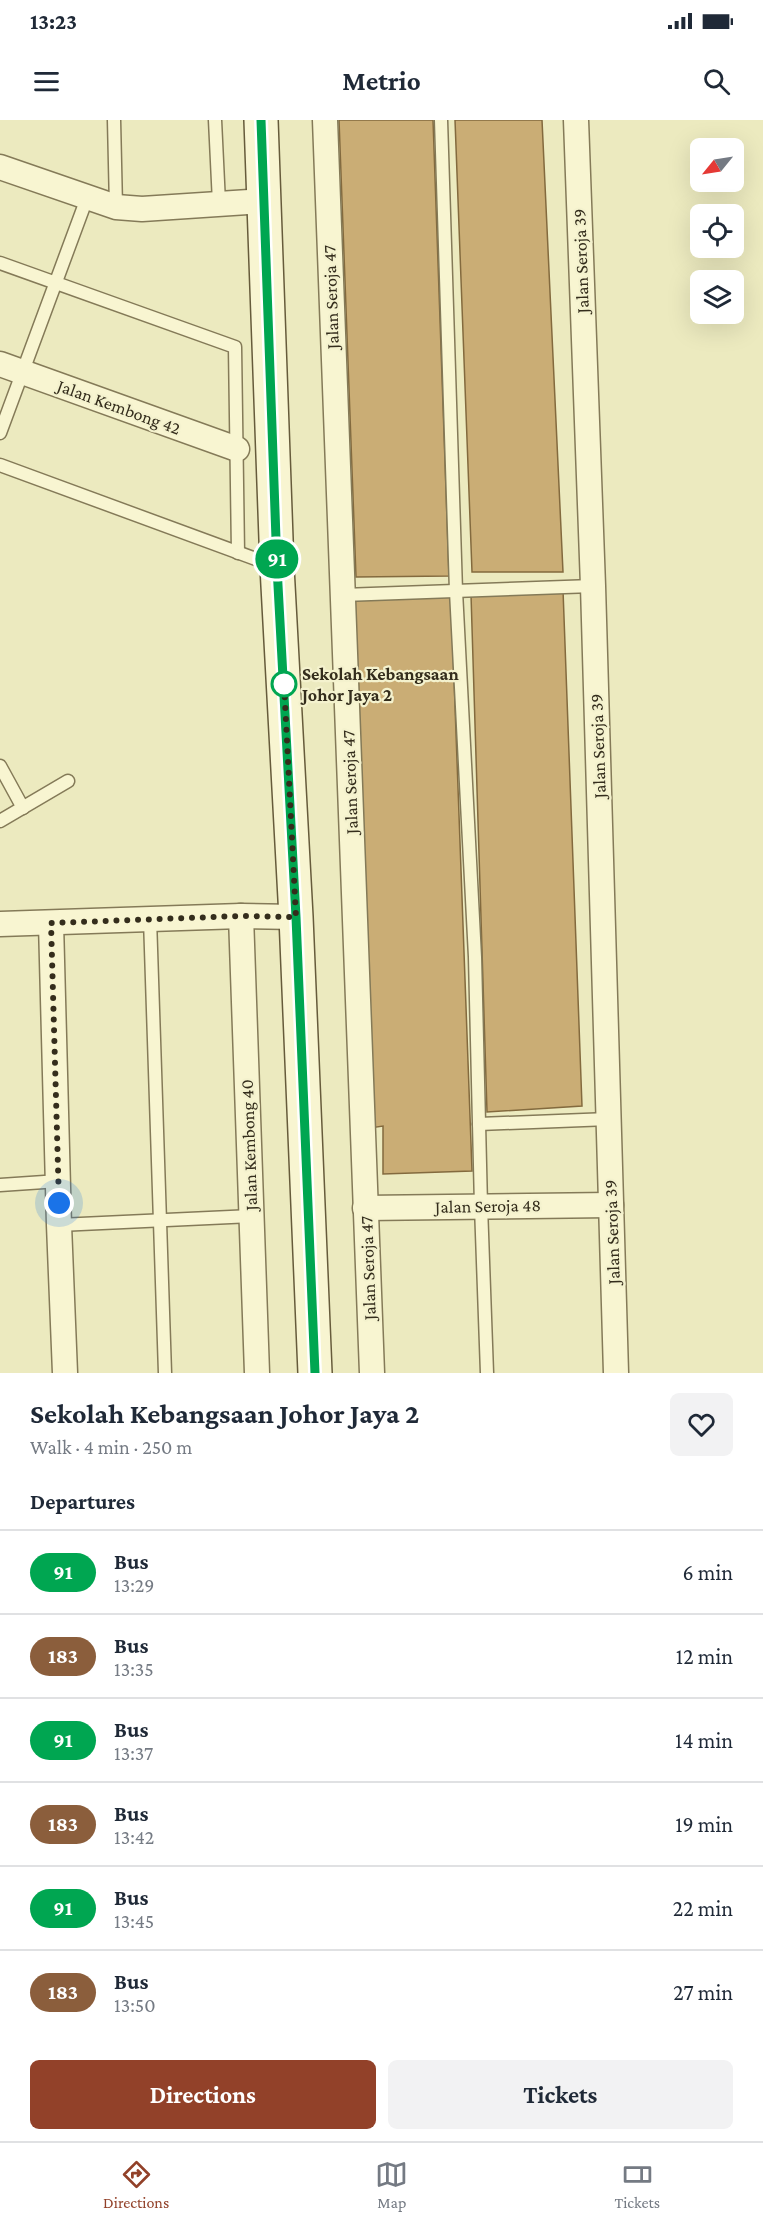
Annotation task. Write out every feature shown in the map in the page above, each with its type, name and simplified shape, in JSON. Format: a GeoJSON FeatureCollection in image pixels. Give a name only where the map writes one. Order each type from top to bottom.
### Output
{"type":"FeatureCollection","features":[{"type":"Feature","properties":{"kind":"main road"},"geometry":{"type":"LineString","coordinates":[[261,120],[277,567],[296,917],[315,1373]]}},
{"type":"Feature","properties":{"kind":"street","name":"Jalan Seroja 47"},"geometry":{"type":"LineString","coordinates":[[325,120],[372,1373]]}},
{"type":"Feature","properties":{"kind":"street","name":"Jalan Seroja 39"},"geometry":{"type":"LineString","coordinates":[[576,120],[593,586],[616,1373]]}},
{"type":"Feature","properties":{"kind":"street"},"geometry":{"type":"LineString","coordinates":[[0,167],[116,207],[142,209],[264,201]]}},
{"type":"Feature","properties":{"kind":"street","name":"Jalan Kembong 42"},"geometry":{"type":"LineString","coordinates":[[0,364],[237,449]]}},
{"type":"Feature","properties":{"kind":"street"},"geometry":{"type":"LineString","coordinates":[[0,924],[241,916],[296,917]]}},
{"type":"Feature","properties":{"kind":"street","name":"Jalan Kembong 40"},"geometry":{"type":"LineString","coordinates":[[241,916],[256,1373]]}},
{"type":"Feature","properties":{"kind":"street"},"geometry":{"type":"LineString","coordinates":[[51,923],[59,1181],[58,1225],[65,1373]]}},
{"type":"Feature","properties":{"kind":"street","name":"Jalan Seroja 48"},"geometry":{"type":"LineString","coordinates":[[365,1208],[612,1204]]}},
{"type":"Feature","properties":{"kind":"lane"},"geometry":{"type":"LineString","coordinates":[[114,120],[116,207]]}},
{"type":"Feature","properties":{"kind":"lane"},"geometry":{"type":"LineString","coordinates":[[215,120],[219,203]]}},
{"type":"Feature","properties":{"kind":"lane"},"geometry":{"type":"LineString","coordinates":[[441,120],[456,591],[475,957],[487,1373]]}},
{"type":"Feature","properties":{"kind":"lane"},"geometry":{"type":"LineString","coordinates":[[0,433],[87,198]]}},
{"type":"Feature","properties":{"kind":"lane"},"geometry":{"type":"LineString","coordinates":[[0,263],[235,347],[238,553]]}},
{"type":"Feature","properties":{"kind":"lane"},"geometry":{"type":"LineString","coordinates":[[0,465],[277,567]]}},
{"type":"Feature","properties":{"kind":"lane"},"geometry":{"type":"LineString","coordinates":[[343,595],[593,586]]}},
{"type":"Feature","properties":{"kind":"lane"},"geometry":{"type":"LineString","coordinates":[[0,766],[23,808]]}},
{"type":"Feature","properties":{"kind":"lane"},"geometry":{"type":"LineString","coordinates":[[0,821],[68,781]]}},
{"type":"Feature","properties":{"kind":"lane"},"geometry":{"type":"LineString","coordinates":[[150,919],[165,1373]]}},
{"type":"Feature","properties":{"kind":"lane"},"geometry":{"type":"LineString","coordinates":[[479,1124],[609,1119]]}},
{"type":"Feature","properties":{"kind":"lane"},"geometry":{"type":"LineString","coordinates":[[0,1185],[59,1181]]}},
{"type":"Feature","properties":{"kind":"lane"},"geometry":{"type":"LineString","coordinates":[[58,1225],[252,1216]]}},
{"type":"Feature","properties":{"kind":"building"},"geometry":{"type":"Polygon","coordinates":[[[339,120],[433,120],[449,576],[356,577],[339,120]]]}},
{"type":"Feature","properties":{"kind":"building"},"geometry":{"type":"Polygon","coordinates":[[[455,120],[542,120],[563,572],[472,572],[455,120]]]}},
{"type":"Feature","properties":{"kind":"building"},"geometry":{"type":"Polygon","coordinates":[[[563,590],[582,1106],[487,1112],[471,595],[563,590]]]}},
{"type":"Feature","properties":{"kind":"building"},"geometry":{"type":"Polygon","coordinates":[[[451,596],[472,1171],[383,1174],[383,1126],[370,1128],[353,600],[451,596]]]}},
{"type":"Feature","properties":{"kind":"bus line","name":"91"},"geometry":{"type":"LineString","coordinates":[[261,120],[277,567],[296,917],[315,1373]]}},
{"type":"Feature","properties":{"kind":"place","name":"Sekolah Kebangsaan Johor Jaya 2"},"geometry":{"type":"Point","coordinates":[284,684]}},
{"type":"Feature","properties":{"kind":"route"},"geometry":{"type":"LineString","coordinates":[[59,1203],[51,923],[241,916],[296,917],[284,682],[284,684]]}}]}
